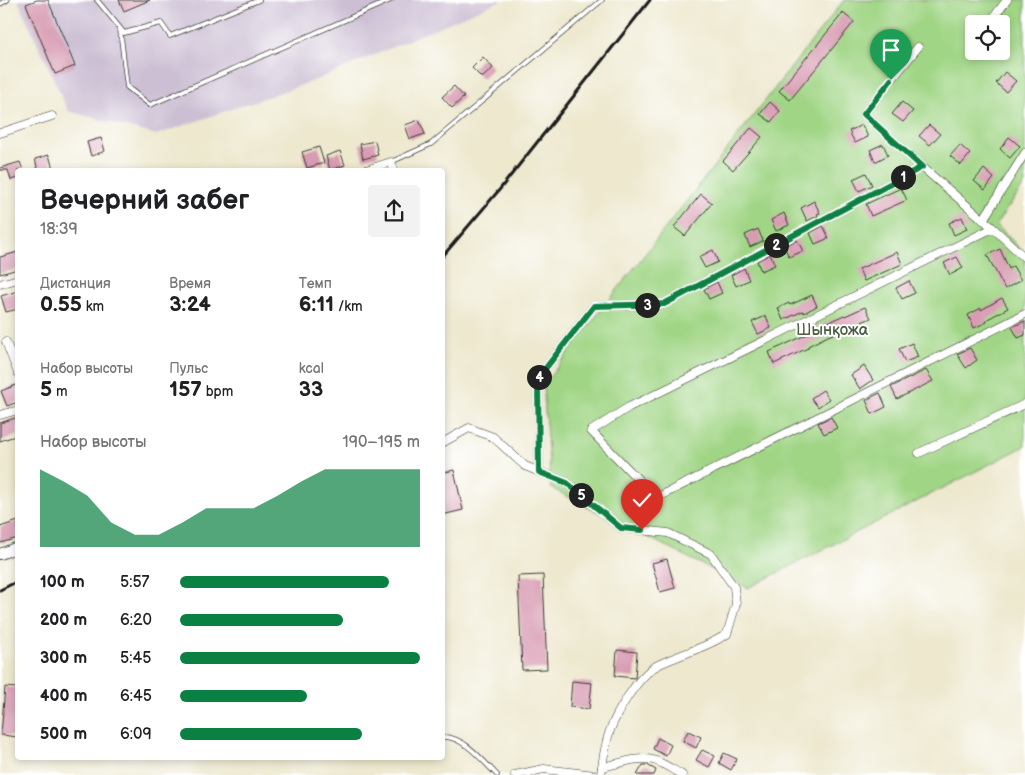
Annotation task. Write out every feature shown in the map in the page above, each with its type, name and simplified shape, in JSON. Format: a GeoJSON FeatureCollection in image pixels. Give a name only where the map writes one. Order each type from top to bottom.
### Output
{"type":"FeatureCollection","features":[{"type":"Feature","properties":{"kind":"street"},"geometry":{"type":"LineString","coordinates":[[995,15],[1007,0]]}},
{"type":"Feature","properties":{"kind":"street"},"geometry":{"type":"LineString","coordinates":[[918,47],[864,114],[1025,258]]}},
{"type":"Feature","properties":{"kind":"street"},"geometry":{"type":"LineString","coordinates":[[0,133],[52,116]]}},
{"type":"Feature","properties":{"kind":"street"},"geometry":{"type":"LineString","coordinates":[[983,220],[1025,153]]}},
{"type":"Feature","properties":{"kind":"street"},"geometry":{"type":"LineString","coordinates":[[372,168],[391,162],[393,168]]}},
{"type":"Feature","properties":{"kind":"street"},"geometry":{"type":"LineString","coordinates":[[539,472],[538,378],[594,306],[664,304],[922,167]]}},
{"type":"Feature","properties":{"kind":"street"},"geometry":{"type":"LineString","coordinates":[[656,498],[591,432],[629,407],[993,228]]}},
{"type":"Feature","properties":{"kind":"street"},"geometry":{"type":"LineString","coordinates":[[0,284],[15,280]]}},
{"type":"Feature","properties":{"kind":"street"},"geometry":{"type":"LineString","coordinates":[[642,530],[656,498],[1025,314]]}},
{"type":"Feature","properties":{"kind":"street"},"geometry":{"type":"LineString","coordinates":[[6,342],[15,365]]}},
{"type":"Feature","properties":{"kind":"street"},"geometry":{"type":"LineString","coordinates":[[919,453],[1025,404]]}},
{"type":"Feature","properties":{"kind":"street"},"geometry":{"type":"LineString","coordinates":[[0,415],[15,411]]}},
{"type":"Feature","properties":{"kind":"street"},"geometry":{"type":"LineString","coordinates":[[445,441],[469,428],[492,437],[525,466],[567,483],[621,528],[668,533],[711,554],[734,587],[736,604],[727,634],[697,650],[658,664],[638,682],[613,724],[601,771]]}},
{"type":"Feature","properties":{"kind":"street"},"geometry":{"type":"LineString","coordinates":[[0,554],[15,548]]}},
{"type":"Feature","properties":{"kind":"street"},"geometry":{"type":"LineString","coordinates":[[601,771],[641,759],[653,760],[664,764],[682,775]]}},
{"type":"Feature","properties":{"kind":"street"},"geometry":{"type":"LineString","coordinates":[[515,775],[544,768],[595,775]]}},
{"type":"Feature","properties":{"kind":"lane"},"geometry":{"type":"LineString","coordinates":[[0,4],[7,0]]}},
{"type":"Feature","properties":{"kind":"lane"},"geometry":{"type":"LineString","coordinates":[[96,0],[124,33],[161,23],[170,36],[259,0]]}},
{"type":"Feature","properties":{"kind":"lane"},"geometry":{"type":"LineString","coordinates":[[120,29],[127,87],[150,105],[391,0]]}},
{"type":"Feature","properties":{"kind":"lane"},"geometry":{"type":"LineString","coordinates":[[391,162],[430,144],[602,0]]}},
{"type":"Feature","properties":{"kind":"lane"},"geometry":{"type":"LineString","coordinates":[[445,737],[459,740],[497,775]]}},
{"type":"Feature","properties":{"kind":"shaded area"},"geometry":{"type":"Polygon","coordinates":[[[18,0],[502,0],[316,80],[156,135],[68,111],[18,0]]]}},
{"type":"Feature","properties":{"kind":"green space","name":"Шынқожа"},"geometry":{"type":"Polygon","coordinates":[[[844,0],[1025,0],[1025,184],[996,224],[1025,254],[1025,446],[748,588],[551,488],[543,386],[844,0]]]}},
{"type":"Feature","properties":{"kind":"building"},"geometry":{"type":"Polygon","coordinates":[[[37,0],[48,0],[75,66],[55,74],[26,4],[37,0]]]}},
{"type":"Feature","properties":{"kind":"building"},"geometry":{"type":"Polygon","coordinates":[[[119,0],[150,0],[124,11],[119,0]]]}},
{"type":"Feature","properties":{"kind":"building"},"geometry":{"type":"Polygon","coordinates":[[[843,13],[854,22],[790,100],[779,91],[843,13]]]}},
{"type":"Feature","properties":{"kind":"building"},"geometry":{"type":"Polygon","coordinates":[[[483,57],[493,68],[482,78],[472,68],[483,57]]]}},
{"type":"Feature","properties":{"kind":"building"},"geometry":{"type":"Polygon","coordinates":[[[1005,72],[1016,81],[1006,92],[996,83],[1005,72]]]}},
{"type":"Feature","properties":{"kind":"building"},"geometry":{"type":"Polygon","coordinates":[[[454,86],[464,97],[452,108],[442,97],[454,86]]]}},
{"type":"Feature","properties":{"kind":"building"},"geometry":{"type":"Polygon","coordinates":[[[770,102],[780,111],[771,122],[760,114],[770,102]]]}},
{"type":"Feature","properties":{"kind":"building"},"geometry":{"type":"Polygon","coordinates":[[[902,102],[913,111],[903,122],[892,114],[902,102]]]}},
{"type":"Feature","properties":{"kind":"building"},"geometry":{"type":"Polygon","coordinates":[[[419,120],[425,134],[410,139],[405,125],[419,120]]]}},
{"type":"Feature","properties":{"kind":"building"},"geometry":{"type":"Polygon","coordinates":[[[862,125],[868,137],[855,143],[849,131],[862,125]]]}},
{"type":"Feature","properties":{"kind":"building"},"geometry":{"type":"Polygon","coordinates":[[[929,125],[940,134],[930,145],[919,136],[929,125]]]}},
{"type":"Feature","properties":{"kind":"building"},"geometry":{"type":"Polygon","coordinates":[[[751,128],[762,137],[733,170],[723,161],[751,128]]]}},
{"type":"Feature","properties":{"kind":"building"},"geometry":{"type":"Polygon","coordinates":[[[1009,137],[1020,146],[1010,158],[1000,149],[1009,137]]]}},
{"type":"Feature","properties":{"kind":"building"},"geometry":{"type":"Polygon","coordinates":[[[101,138],[105,151],[91,156],[87,142],[101,138]]]}},
{"type":"Feature","properties":{"kind":"building"},"geometry":{"type":"Polygon","coordinates":[[[375,141],[378,155],[363,159],[360,144],[375,141]]]}},
{"type":"Feature","properties":{"kind":"building"},"geometry":{"type":"Polygon","coordinates":[[[883,144],[888,155],[875,162],[870,150],[883,144]]]}},
{"type":"Feature","properties":{"kind":"building"},"geometry":{"type":"Polygon","coordinates":[[[960,145],[970,154],[961,165],[950,156],[960,145]]]}},
{"type":"Feature","properties":{"kind":"building"},"geometry":{"type":"Polygon","coordinates":[[[319,147],[324,163],[307,168],[302,152],[319,147]]]}},
{"type":"Feature","properties":{"kind":"building"},"geometry":{"type":"Polygon","coordinates":[[[340,151],[345,165],[329,168],[326,156],[340,151]]]}},
{"type":"Feature","properties":{"kind":"building"},"geometry":{"type":"Polygon","coordinates":[[[49,155],[53,168],[37,168],[35,159],[49,155]]]}},
{"type":"Feature","properties":{"kind":"building"},"geometry":{"type":"Polygon","coordinates":[[[20,162],[22,168],[15,168],[15,179],[11,180],[8,170],[0,170],[0,168],[20,162]]]}},
{"type":"Feature","properties":{"kind":"building"},"geometry":{"type":"Polygon","coordinates":[[[984,169],[994,178],[985,190],[974,181],[984,169]]]}},
{"type":"Feature","properties":{"kind":"building"},"geometry":{"type":"Polygon","coordinates":[[[866,173],[872,185],[859,191],[853,179],[866,173]]]}},
{"type":"Feature","properties":{"kind":"building"},"geometry":{"type":"Polygon","coordinates":[[[901,188],[907,200],[871,216],[866,204],[901,188]]]}},
{"type":"Feature","properties":{"kind":"building"},"geometry":{"type":"Polygon","coordinates":[[[701,194],[712,203],[685,236],[674,227],[701,194]]]}},
{"type":"Feature","properties":{"kind":"building"},"geometry":{"type":"Polygon","coordinates":[[[814,201],[820,213],[817,214],[818,216],[807,221],[801,208],[814,201]]]}},
{"type":"Feature","properties":{"kind":"building"},"geometry":{"type":"Polygon","coordinates":[[[784,213],[789,225],[776,231],[771,220],[784,213]]]}},
{"type":"Feature","properties":{"kind":"building"},"geometry":{"type":"Polygon","coordinates":[[[962,217],[967,229],[954,235],[949,223],[962,217]]]}},
{"type":"Feature","properties":{"kind":"building"},"geometry":{"type":"Polygon","coordinates":[[[823,226],[829,238],[815,244],[810,233],[823,226]]]}},
{"type":"Feature","properties":{"kind":"building"},"geometry":{"type":"Polygon","coordinates":[[[758,229],[763,241],[750,247],[745,235],[758,229]]]}},
{"type":"Feature","properties":{"kind":"building"},"geometry":{"type":"Polygon","coordinates":[[[797,240],[803,251],[789,257],[784,246],[797,240]]]}},
{"type":"Feature","properties":{"kind":"building"},"geometry":{"type":"Polygon","coordinates":[[[1000,249],[1009,269],[1013,266],[1021,280],[1005,289],[987,255],[1000,249]]]}},
{"type":"Feature","properties":{"kind":"building"},"geometry":{"type":"Polygon","coordinates":[[[713,250],[718,262],[705,268],[699,257],[713,250]]]}},
{"type":"Feature","properties":{"kind":"building"},"geometry":{"type":"Polygon","coordinates":[[[897,252],[902,264],[864,281],[859,269],[897,252]]]}},
{"type":"Feature","properties":{"kind":"building"},"geometry":{"type":"Polygon","coordinates":[[[15,253],[15,270],[0,274],[0,257],[15,253]]]}},
{"type":"Feature","properties":{"kind":"building"},"geometry":{"type":"Polygon","coordinates":[[[770,254],[775,265],[761,271],[757,261],[770,254]]]}},
{"type":"Feature","properties":{"kind":"building"},"geometry":{"type":"Polygon","coordinates":[[[957,257],[963,268],[950,275],[944,263],[957,257]]]}},
{"type":"Feature","properties":{"kind":"building"},"geometry":{"type":"Polygon","coordinates":[[[744,268],[749,280],[736,286],[731,275],[744,268]]]}},
{"type":"Feature","properties":{"kind":"building"},"geometry":{"type":"Polygon","coordinates":[[[909,281],[915,293],[902,299],[896,288],[909,281]]]}},
{"type":"Feature","properties":{"kind":"building"},"geometry":{"type":"Polygon","coordinates":[[[717,282],[722,293],[709,299],[704,289],[717,282]]]}},
{"type":"Feature","properties":{"kind":"building"},"geometry":{"type":"Polygon","coordinates":[[[15,292],[15,310],[6,312],[1,296],[15,292]]]}},
{"type":"Feature","properties":{"kind":"building"},"geometry":{"type":"Polygon","coordinates":[[[812,295],[817,306],[804,313],[803,311],[783,320],[778,308],[812,295]]]}},
{"type":"Feature","properties":{"kind":"building"},"geometry":{"type":"Polygon","coordinates":[[[1002,298],[1008,308],[974,328],[968,315],[1002,298]]]}},
{"type":"Feature","properties":{"kind":"building"},"geometry":{"type":"Polygon","coordinates":[[[865,307],[871,318],[828,336],[774,364],[769,352],[810,333],[809,331],[865,307]]]}},
{"type":"Feature","properties":{"kind":"building"},"geometry":{"type":"Polygon","coordinates":[[[766,316],[771,328],[758,334],[752,322],[766,316]]]}},
{"type":"Feature","properties":{"kind":"building"},"geometry":{"type":"Polygon","coordinates":[[[1025,321],[1025,335],[1018,338],[1012,327],[1025,321]]]}},
{"type":"Feature","properties":{"kind":"building"},"geometry":{"type":"Polygon","coordinates":[[[912,343],[918,357],[905,362],[899,349],[912,343]]]}},
{"type":"Feature","properties":{"kind":"building"},"geometry":{"type":"Polygon","coordinates":[[[970,348],[977,360],[966,368],[957,354],[970,348]]]}},
{"type":"Feature","properties":{"kind":"building"},"geometry":{"type":"Polygon","coordinates":[[[864,366],[873,380],[860,389],[851,375],[864,366]]]}},
{"type":"Feature","properties":{"kind":"building"},"geometry":{"type":"Polygon","coordinates":[[[926,370],[933,381],[897,399],[891,387],[926,370]]]}},
{"type":"Feature","properties":{"kind":"building"},"geometry":{"type":"Polygon","coordinates":[[[15,385],[15,403],[7,406],[1,391],[15,385]]]}},
{"type":"Feature","properties":{"kind":"building"},"geometry":{"type":"Polygon","coordinates":[[[823,390],[829,399],[818,407],[811,398],[823,390]]]}},
{"type":"Feature","properties":{"kind":"building"},"geometry":{"type":"Polygon","coordinates":[[[880,393],[886,407],[872,414],[866,400],[880,393]]]}},
{"type":"Feature","properties":{"kind":"building"},"geometry":{"type":"Polygon","coordinates":[[[831,417],[837,428],[824,434],[818,423],[831,417]]]}},
{"type":"Feature","properties":{"kind":"building"},"geometry":{"type":"Polygon","coordinates":[[[15,418],[15,436],[0,441],[0,423],[15,418]]]}},
{"type":"Feature","properties":{"kind":"building"},"geometry":{"type":"Polygon","coordinates":[[[454,470],[463,510],[445,514],[445,472],[454,470]]]}},
{"type":"Feature","properties":{"kind":"building"},"geometry":{"type":"Polygon","coordinates":[[[15,522],[15,539],[0,543],[0,527],[15,522]]]}},
{"type":"Feature","properties":{"kind":"building"},"geometry":{"type":"Polygon","coordinates":[[[667,559],[675,588],[660,592],[652,563],[667,559]]]}},
{"type":"Feature","properties":{"kind":"building"},"geometry":{"type":"Polygon","coordinates":[[[543,575],[547,669],[522,670],[518,576],[543,575]]]}},
{"type":"Feature","properties":{"kind":"building"},"geometry":{"type":"Polygon","coordinates":[[[617,650],[637,652],[635,678],[615,676],[617,650]]]}},
{"type":"Feature","properties":{"kind":"building"},"geometry":{"type":"Polygon","coordinates":[[[572,681],[592,683],[589,709],[570,707],[572,681]]]}},
{"type":"Feature","properties":{"kind":"building"},"geometry":{"type":"Polygon","coordinates":[[[5,687],[15,688],[15,737],[1,735],[5,687]]]}},
{"type":"Feature","properties":{"kind":"building"},"geometry":{"type":"Polygon","coordinates":[[[688,731],[701,737],[696,748],[683,741],[688,731]]]}},
{"type":"Feature","properties":{"kind":"building"},"geometry":{"type":"Polygon","coordinates":[[[658,738],[671,745],[666,756],[653,749],[658,738]]]}},
{"type":"Feature","properties":{"kind":"building"},"geometry":{"type":"Polygon","coordinates":[[[702,750],[715,756],[709,767],[696,760],[702,750]]]}},
{"type":"Feature","properties":{"kind":"building"},"geometry":{"type":"Polygon","coordinates":[[[724,753],[737,759],[731,770],[719,763],[724,753]]]}},
{"type":"Feature","properties":{"kind":"building"},"geometry":{"type":"Polygon","coordinates":[[[643,765],[656,770],[654,775],[637,775],[643,765]]]}},
{"type":"Feature","properties":{"kind":"railway"},"geometry":{"type":"LineString","coordinates":[[445,253],[500,189],[650,0]]}},
{"type":"Feature","properties":{"kind":"railway"},"geometry":{"type":"LineString","coordinates":[[0,590],[15,582]]}},
{"type":"Feature","properties":{"kind":"route"},"geometry":{"type":"LineString","coordinates":[[642,530],[621,528],[567,483],[539,472],[538,378],[594,306],[664,304],[922,167],[864,114],[891,80]]}}]}
